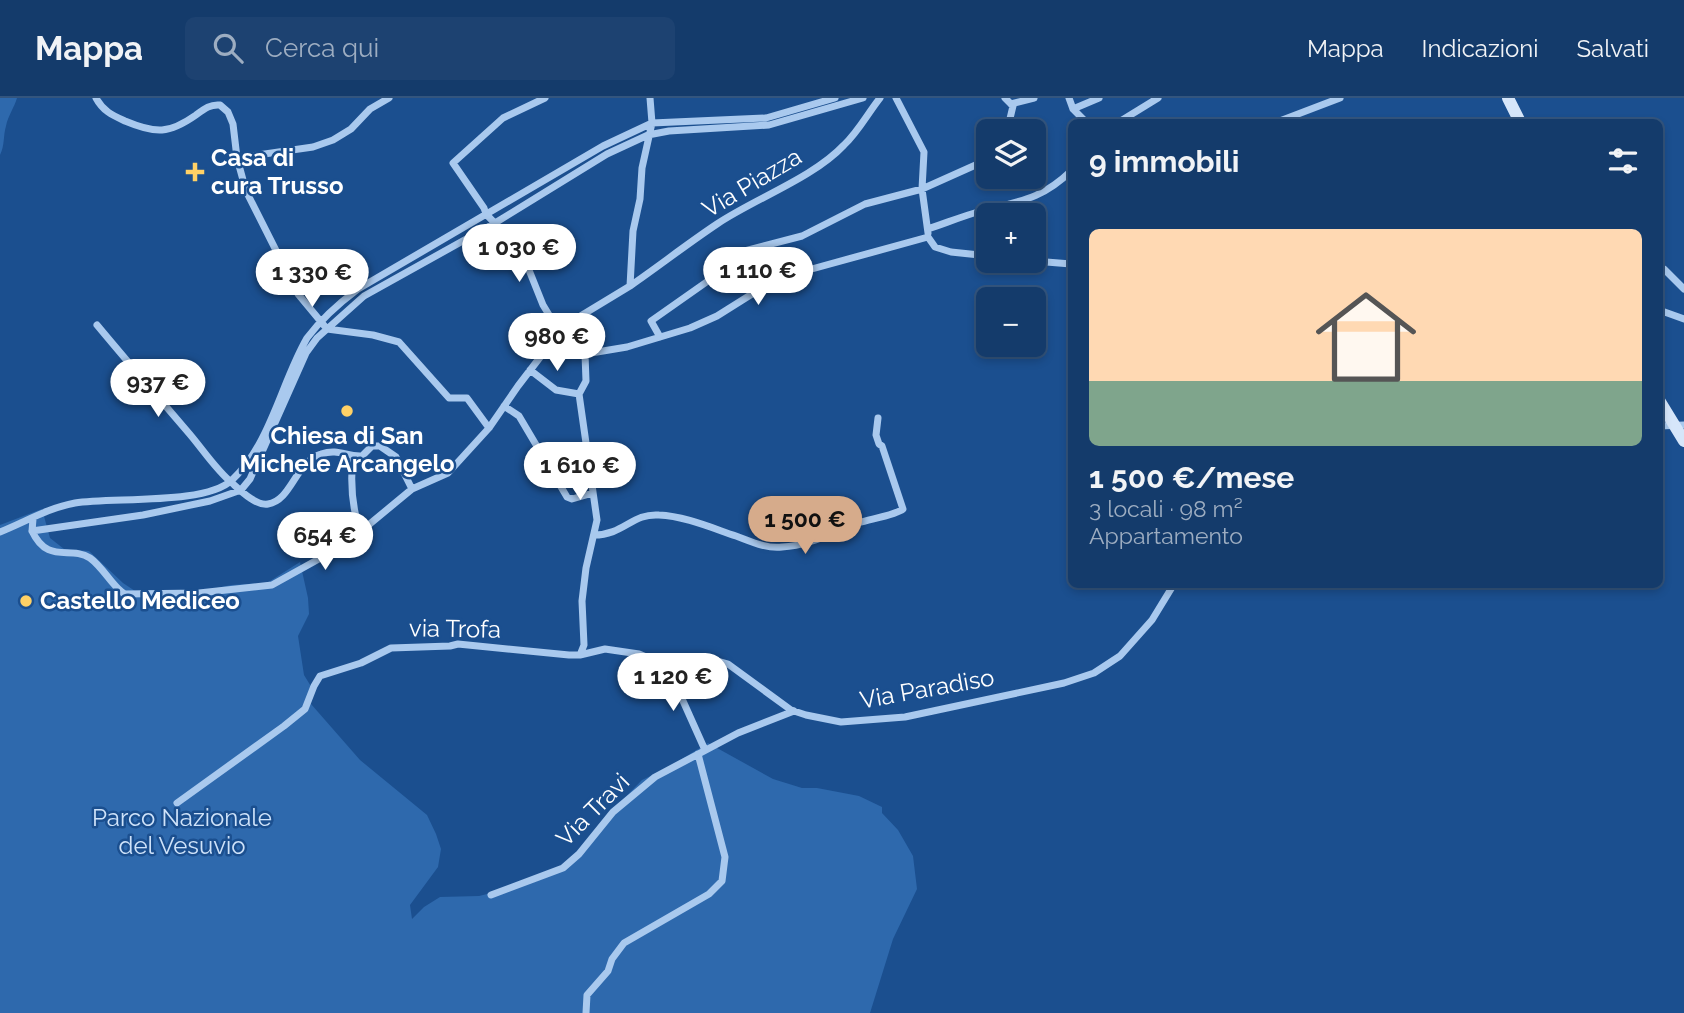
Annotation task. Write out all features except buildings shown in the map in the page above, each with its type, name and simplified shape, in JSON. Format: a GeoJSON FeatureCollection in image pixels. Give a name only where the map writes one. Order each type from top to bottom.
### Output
{"type":"FeatureCollection","features":[{"type":"Feature","properties":{"kind":"main road"},"geometry":{"type":"LineString","coordinates":[[1508,98],[1518,119]]}},
{"type":"Feature","properties":{"kind":"main road"},"geometry":{"type":"LineString","coordinates":[[1663,405],[1679,425],[1684,441]]}},
{"type":"Feature","properties":{"kind":"street"},"geometry":{"type":"LineString","coordinates":[[96,98],[102,109],[153,131],[166,131],[181,126],[206,107],[212,104],[220,105],[228,112],[233,124],[237,158],[246,191],[298,294],[327,329],[373,335],[399,342],[449,398],[467,398],[489,428]]}},
{"type":"Feature","properties":{"kind":"street"},"geometry":{"type":"LineString","coordinates":[[237,158],[313,147],[333,140],[351,129],[370,109],[389,98]]}},
{"type":"Feature","properties":{"kind":"street"},"geometry":{"type":"LineString","coordinates":[[545,98],[503,118],[453,163],[486,214],[527,265],[543,305],[571,351],[584,354],[627,346],[690,328],[718,316],[752,294],[790,275],[1035,197],[1053,188],[1068,174]]}},
{"type":"Feature","properties":{"kind":"street"},"geometry":{"type":"LineString","coordinates":[[630,286],[634,231],[652,123],[650,98]]}},
{"type":"Feature","properties":{"kind":"street"},"geometry":{"type":"LineString","coordinates":[[0,532],[54,508],[75,503],[210,492],[230,482],[251,456],[300,350],[320,320],[358,289],[603,146],[652,123],[766,118],[835,98]]}},
{"type":"Feature","properties":{"kind":"street"},"geometry":{"type":"LineString","coordinates":[[33,519],[32,531],[143,515],[210,501],[241,490],[250,479],[306,354],[327,329],[364,296],[495,223],[607,154],[648,135],[669,131],[769,125],[863,98]]}},
{"type":"Feature","properties":{"kind":"street","name":"Via Piazza"},"geometry":{"type":"LineString","coordinates":[[32,531],[37,542],[47,549],[87,556],[102,568],[119,591],[136,594],[199,593],[272,585],[326,555],[360,532],[412,489],[448,472],[489,428],[564,327],[630,286],[717,223],[826,161],[845,145],[880,98]]}},
{"type":"Feature","properties":{"kind":"street"},"geometry":{"type":"LineString","coordinates":[[897,98],[924,152],[922,189],[928,233],[935,247],[976,255]]}},
{"type":"Feature","properties":{"kind":"street"},"geometry":{"type":"LineString","coordinates":[[1004,98],[1013,106],[1010,119]]}},
{"type":"Feature","properties":{"kind":"street"},"geometry":{"type":"LineString","coordinates":[[1011,104],[1034,98]]}},
{"type":"Feature","properties":{"kind":"street"},"geometry":{"type":"LineString","coordinates":[[1069,98],[1073,109],[1083,119]]}},
{"type":"Feature","properties":{"kind":"street"},"geometry":{"type":"LineString","coordinates":[[1073,109],[1099,98]]}},
{"type":"Feature","properties":{"kind":"street"},"geometry":{"type":"LineString","coordinates":[[1124,119],[1158,98]]}},
{"type":"Feature","properties":{"kind":"street"},"geometry":{"type":"LineString","coordinates":[[1285,119],[1340,98]]}},
{"type":"Feature","properties":{"kind":"street"},"geometry":{"type":"LineString","coordinates":[[660,337],[652,321],[725,269],[737,253],[802,236],[865,204],[922,189],[976,165]]}},
{"type":"Feature","properties":{"kind":"street"},"geometry":{"type":"LineString","coordinates":[[1046,262],[1068,264]]}},
{"type":"Feature","properties":{"kind":"street"},"geometry":{"type":"LineString","coordinates":[[1663,269],[1684,289]]}},
{"type":"Feature","properties":{"kind":"street"},"geometry":{"type":"LineString","coordinates":[[1663,311],[1684,319]]}},
{"type":"Feature","properties":{"kind":"street"},"geometry":{"type":"LineString","coordinates":[[97,326],[230,482],[259,503],[267,505],[276,501],[302,466],[318,455],[341,452],[354,457],[362,456],[372,446],[387,449],[396,457],[412,489]]}},
{"type":"Feature","properties":{"kind":"street"},"geometry":{"type":"LineString","coordinates":[[580,655],[584,645],[582,601],[586,568],[597,520],[579,394],[586,381],[584,354]]}},
{"type":"Feature","properties":{"kind":"street"},"geometry":{"type":"LineString","coordinates":[[530,370],[556,390],[579,394]]}},
{"type":"Feature","properties":{"kind":"street"},"geometry":{"type":"LineString","coordinates":[[504,406],[519,416],[567,497],[572,499],[593,494]]}},
{"type":"Feature","properties":{"kind":"street"},"geometry":{"type":"LineString","coordinates":[[594,535],[615,533],[643,516],[656,515],[782,548],[834,533],[880,515],[896,515],[903,509],[882,446],[878,444],[878,418]]}},
{"type":"Feature","properties":{"kind":"street"},"geometry":{"type":"LineString","coordinates":[[354,457],[353,511],[360,532]]}},
{"type":"Feature","properties":{"kind":"street","name":"Via Paradiso"},"geometry":{"type":"LineString","coordinates":[[580,655],[605,649],[639,654],[666,663],[695,658],[716,659],[737,670],[794,711],[841,722],[905,717],[1063,683],[1094,673],[1120,656],[1152,620],[1172,588]]}},
{"type":"Feature","properties":{"kind":"street","name":"via Trofa"},"geometry":{"type":"LineString","coordinates":[[177,803],[305,709],[320,676],[361,663],[391,648],[458,644],[580,655]]}},
{"type":"Feature","properties":{"kind":"street"},"geometry":{"type":"LineString","coordinates":[[586,1013],[587,995],[608,971],[612,959],[624,943],[709,894],[722,881],[724,857],[702,752],[666,663]]}},
{"type":"Feature","properties":{"kind":"street","name":"Via Travi"},"geometry":{"type":"LineString","coordinates":[[491,895],[563,868],[579,854],[613,812],[654,777],[738,733],[794,711]]}},
{"type":"Feature","properties":{"kind":"green space"},"geometry":{"type":"Polygon","coordinates":[[[0,98],[17,98],[7,122],[0,155],[0,98]]]}},
{"type":"Feature","properties":{"kind":"green space","name":"Parco Nazionale del Vesuvio"},"geometry":{"type":"Polygon","coordinates":[[[42,509],[50,538],[64,549],[89,551],[135,591],[207,590],[231,585],[267,583],[300,562],[309,614],[298,636],[304,675],[312,688],[311,704],[360,760],[427,815],[441,849],[438,867],[410,905],[412,919],[440,897],[479,896],[515,887],[569,864],[604,819],[642,780],[708,743],[773,779],[802,788],[859,796],[882,807],[882,813],[898,830],[913,856],[917,889],[893,939],[870,1013],[0,1013],[0,525],[42,509]]]}},
{"type":"Feature","properties":{"kind":"place","name":"Casa di cura Trusso"},"geometry":{"type":"Point","coordinates":[195,172]}},
{"type":"Feature","properties":{"kind":"place","name":"Chiesa di San Michele Arcangelo"},"geometry":{"type":"Point","coordinates":[347,411]}},
{"type":"Feature","properties":{"kind":"place","name":"Castello Mediceo"},"geometry":{"type":"Point","coordinates":[26,601]}}]}
